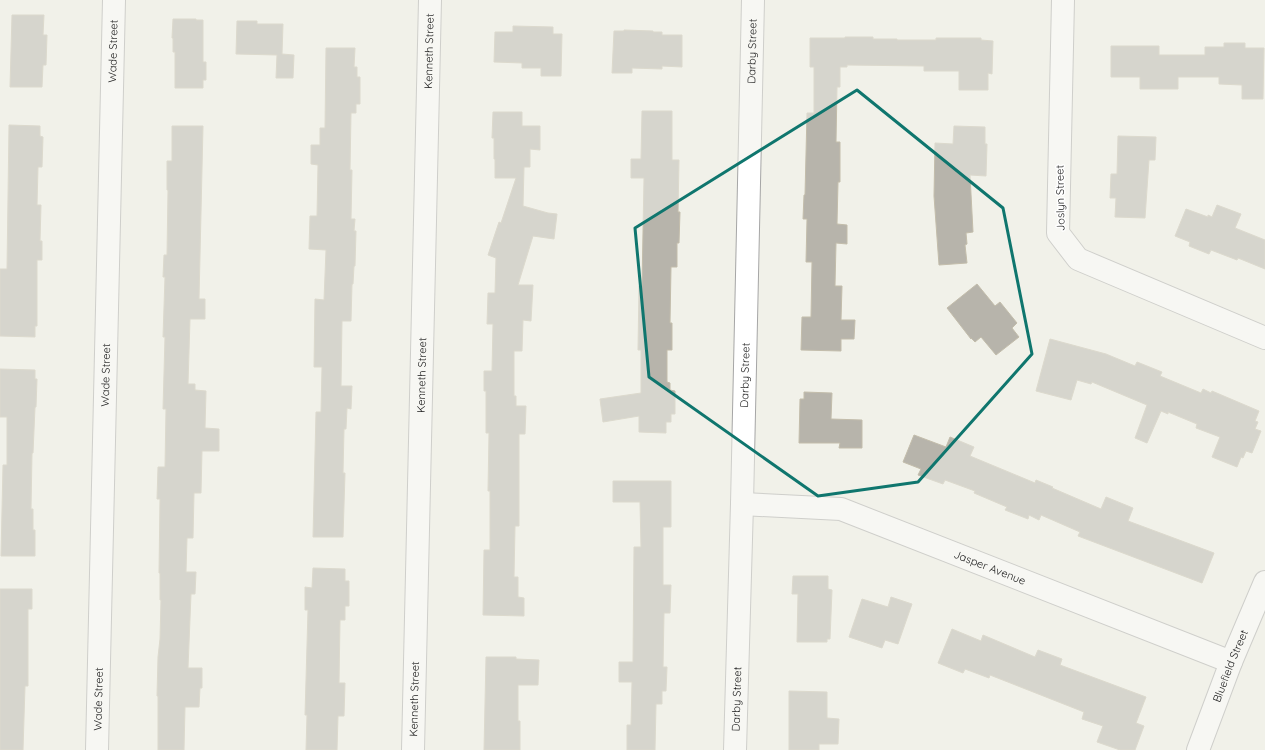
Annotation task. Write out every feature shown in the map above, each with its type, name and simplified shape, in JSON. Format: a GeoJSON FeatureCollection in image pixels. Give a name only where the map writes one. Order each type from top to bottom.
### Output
{"type":"FeatureCollection","features":[{"type":"Feature","properties":{"kind":"street","name":"Wade Street"},"geometry":{"type":"LineString","coordinates":[[97,750],[114,0]]}},
{"type":"Feature","properties":{"kind":"street","name":"Kenneth Street"},"geometry":{"type":"LineString","coordinates":[[413,750],[430,0]]}},
{"type":"Feature","properties":{"kind":"street","name":"Darby Street"},"geometry":{"type":"LineString","coordinates":[[735,750],[753,0]]}},
{"type":"Feature","properties":{"kind":"street","name":"Joslyn Street"},"geometry":{"type":"LineString","coordinates":[[1063,0],[1058,233],[1078,259],[1265,338]]}},
{"type":"Feature","properties":{"kind":"street","name":"Jasper Avenue"},"geometry":{"type":"LineString","coordinates":[[742,504],[841,509],[1231,662]]}},
{"type":"Feature","properties":{"kind":"street","name":"Bluefield Street"},"geometry":{"type":"LineString","coordinates":[[1198,750],[1231,662],[1265,582]]}},
{"type":"Feature","properties":{"kind":"highlighted area"},"geometry":{"type":"Polygon","coordinates":[[[857,90],[1003,208],[1032,354],[918,482],[818,496],[649,377],[635,228],[857,90]]]}},
{"type":"Feature","properties":{"kind":"building"},"geometry":{"type":"Polygon","coordinates":[[[12,15],[44,15],[43,35],[47,35],[46,65],[43,65],[42,87],[10,87],[12,15]]]}},
{"type":"Feature","properties":{"kind":"building"},"geometry":{"type":"Polygon","coordinates":[[[173,19],[203,20],[203,62],[206,62],[206,80],[203,80],[203,88],[175,88],[175,52],[173,52],[172,38],[173,19]]]}},
{"type":"Feature","properties":{"kind":"building"},"geometry":{"type":"Polygon","coordinates":[[[237,21],[257,21],[257,24],[283,24],[282,54],[294,55],[293,78],[276,78],[277,55],[236,54],[237,21]]]}},
{"type":"Feature","properties":{"kind":"building"},"geometry":{"type":"Polygon","coordinates":[[[513,26],[553,27],[553,34],[562,34],[561,76],[541,76],[541,68],[522,68],[522,63],[494,62],[495,32],[513,32],[513,26]]]}},
{"type":"Feature","properties":{"kind":"building"},"geometry":{"type":"Polygon","coordinates":[[[624,30],[662,32],[662,35],[682,35],[682,67],[662,66],[662,69],[632,68],[632,73],[612,73],[614,31],[624,30]]]}},
{"type":"Feature","properties":{"kind":"building"},"geometry":{"type":"Polygon","coordinates":[[[873,37],[873,39],[897,40],[981,38],[981,40],[993,41],[992,74],[988,73],[988,90],[959,90],[959,71],[924,71],[924,66],[847,65],[847,67],[840,67],[840,87],[837,87],[836,142],[840,142],[840,182],[838,182],[837,224],[847,225],[847,244],[836,243],[835,286],[842,286],[841,320],[855,320],[854,339],[841,339],[841,351],[801,350],[802,317],[811,317],[812,262],[806,262],[807,219],[803,219],[807,113],[814,113],[814,67],[810,67],[810,38],[873,37]]]}},
{"type":"Feature","properties":{"kind":"building"},"geometry":{"type":"Polygon","coordinates":[[[1224,43],[1245,43],[1245,48],[1264,48],[1263,99],[1242,99],[1242,85],[1219,84],[1219,77],[1178,77],[1178,89],[1140,89],[1140,77],[1111,77],[1111,46],[1159,46],[1159,55],[1205,55],[1205,47],[1224,47],[1224,43]]]}},
{"type":"Feature","properties":{"kind":"building"},"geometry":{"type":"Polygon","coordinates":[[[326,48],[355,48],[354,67],[357,67],[357,77],[360,77],[360,104],[356,104],[356,113],[351,113],[351,219],[355,219],[354,231],[356,231],[351,321],[342,321],[341,386],[352,386],[351,409],[347,408],[346,429],[344,429],[343,473],[345,473],[343,537],[313,537],[316,412],[321,412],[322,367],[314,367],[315,299],[324,300],[326,250],[309,249],[310,216],[317,216],[318,165],[311,164],[311,145],[320,145],[320,128],[325,128],[326,48]]]}},
{"type":"Feature","properties":{"kind":"building"},"geometry":{"type":"Polygon","coordinates":[[[642,111],[672,111],[672,160],[679,160],[679,243],[677,243],[677,267],[671,267],[670,323],[672,323],[672,350],[667,350],[667,382],[670,383],[670,390],[675,391],[675,414],[671,414],[671,422],[666,422],[666,433],[639,432],[639,416],[603,422],[600,399],[641,393],[641,350],[638,350],[639,286],[642,286],[644,178],[631,178],[631,159],[641,159],[642,111]]]}},
{"type":"Feature","properties":{"kind":"building"},"geometry":{"type":"Polygon","coordinates":[[[493,112],[522,112],[522,126],[540,126],[540,150],[530,149],[530,167],[524,167],[523,206],[557,214],[554,239],[533,236],[518,285],[533,285],[531,321],[523,320],[522,351],[514,351],[514,396],[516,396],[516,406],[526,406],[525,434],[519,434],[519,526],[515,526],[514,577],[518,577],[518,597],[524,598],[524,616],[483,615],[484,550],[490,550],[490,491],[488,491],[489,433],[486,433],[486,391],[484,391],[484,371],[492,371],[493,324],[487,324],[488,293],[495,293],[496,258],[488,255],[499,222],[501,223],[516,178],[495,178],[494,138],[492,138],[493,112]]]}},
{"type":"Feature","properties":{"kind":"building"},"geometry":{"type":"Polygon","coordinates":[[[9,125],[40,126],[40,136],[43,137],[42,167],[38,167],[37,205],[41,205],[40,241],[42,241],[42,260],[37,260],[37,326],[35,326],[35,337],[0,336],[0,269],[7,269],[9,125]]]}},
{"type":"Feature","properties":{"kind":"building"},"geometry":{"type":"Polygon","coordinates":[[[172,126],[203,126],[199,299],[205,299],[205,319],[190,319],[188,384],[195,384],[195,390],[206,391],[205,428],[219,429],[219,451],[202,451],[201,493],[194,493],[193,538],[187,538],[186,572],[196,572],[195,594],[191,594],[188,668],[202,668],[202,688],[200,688],[199,707],[185,707],[184,750],[158,750],[157,696],[161,600],[159,573],[160,499],[157,499],[158,467],[165,467],[166,409],[163,409],[165,337],[163,337],[165,277],[163,277],[164,255],[167,255],[167,161],[172,161],[172,126]]]}},
{"type":"Feature","properties":{"kind":"building"},"geometry":{"type":"Polygon","coordinates":[[[954,126],[985,127],[985,144],[987,144],[986,176],[970,175],[973,232],[966,233],[967,244],[965,245],[967,263],[939,265],[934,196],[935,143],[953,144],[954,126]]]}},
{"type":"Feature","properties":{"kind":"building"},"geometry":{"type":"Polygon","coordinates":[[[1118,136],[1156,137],[1155,160],[1149,160],[1145,218],[1115,217],[1116,198],[1110,198],[1111,174],[1117,174],[1118,136]]]}},
{"type":"Feature","properties":{"kind":"building"},"geometry":{"type":"Polygon","coordinates":[[[1217,205],[1241,214],[1235,228],[1265,240],[1265,269],[1238,258],[1237,260],[1211,250],[1209,254],[1189,246],[1190,242],[1175,236],[1186,209],[1212,217],[1217,205]]]}},
{"type":"Feature","properties":{"kind":"building"},"geometry":{"type":"Polygon","coordinates":[[[977,284],[995,306],[1000,302],[1017,323],[1012,328],[1019,337],[996,355],[981,337],[975,342],[971,339],[947,308],[977,284]]]}},
{"type":"Feature","properties":{"kind":"building"},"geometry":{"type":"Polygon","coordinates":[[[1050,339],[1106,354],[1135,366],[1137,362],[1162,372],[1160,376],[1201,393],[1203,389],[1211,393],[1212,391],[1259,411],[1255,421],[1258,422],[1255,429],[1261,431],[1252,453],[1246,451],[1243,458],[1241,457],[1237,467],[1212,457],[1220,437],[1196,428],[1197,424],[1168,412],[1168,414],[1161,411],[1147,443],[1135,438],[1147,405],[1092,382],[1091,384],[1077,380],[1071,400],[1036,391],[1050,339]]]}},
{"type":"Feature","properties":{"kind":"building"},"geometry":{"type":"Polygon","coordinates":[[[0,369],[35,370],[35,379],[37,379],[32,453],[31,509],[33,509],[33,530],[35,530],[35,556],[1,556],[3,465],[7,465],[7,417],[0,417],[0,369]]]}},
{"type":"Feature","properties":{"kind":"building"},"geometry":{"type":"Polygon","coordinates":[[[804,392],[832,393],[831,419],[862,420],[862,448],[839,448],[840,443],[799,443],[800,399],[804,399],[804,392]]]}},
{"type":"Feature","properties":{"kind":"building"},"geometry":{"type":"Polygon","coordinates":[[[914,435],[946,447],[950,437],[974,447],[970,456],[1035,483],[1036,480],[1101,509],[1106,497],[1133,508],[1128,521],[1214,553],[1202,583],[1078,536],[1080,532],[1041,515],[1039,520],[1029,515],[1028,519],[1005,510],[1007,507],[974,493],[975,491],[945,480],[943,484],[918,475],[921,469],[903,462],[914,435]]]}},
{"type":"Feature","properties":{"kind":"building"},"geometry":{"type":"Polygon","coordinates":[[[613,481],[671,481],[671,527],[663,527],[663,585],[671,585],[670,613],[664,613],[663,667],[667,667],[666,691],[662,691],[662,704],[656,704],[655,750],[627,750],[627,725],[631,725],[632,682],[619,682],[619,662],[633,662],[634,547],[641,547],[640,502],[613,502],[613,481]]]}},
{"type":"Feature","properties":{"kind":"building"},"geometry":{"type":"Polygon","coordinates":[[[313,568],[345,569],[345,581],[349,581],[349,606],[345,606],[345,620],[340,620],[339,683],[345,683],[344,716],[338,716],[337,750],[306,750],[307,715],[305,715],[308,610],[305,610],[305,587],[312,588],[313,568]]]}},
{"type":"Feature","properties":{"kind":"building"},"geometry":{"type":"Polygon","coordinates":[[[793,576],[828,576],[828,589],[832,590],[830,639],[827,639],[827,642],[797,642],[798,594],[792,594],[793,576]]]}},
{"type":"Feature","properties":{"kind":"building"},"geometry":{"type":"Polygon","coordinates":[[[0,589],[32,589],[32,609],[28,609],[28,686],[25,686],[23,750],[0,750],[0,589]]]}},
{"type":"Feature","properties":{"kind":"building"},"geometry":{"type":"Polygon","coordinates":[[[891,597],[912,604],[898,644],[885,640],[882,648],[849,637],[862,599],[888,607],[891,597]]]}},
{"type":"Feature","properties":{"kind":"building"},"geometry":{"type":"Polygon","coordinates":[[[952,629],[981,641],[983,635],[1035,657],[1038,650],[1062,659],[1060,665],[1146,697],[1136,723],[1144,726],[1135,750],[1120,750],[1097,742],[1103,726],[1082,719],[1084,712],[990,675],[989,678],[965,669],[963,673],[938,663],[952,629]]]}},
{"type":"Feature","properties":{"kind":"building"},"geometry":{"type":"Polygon","coordinates":[[[486,657],[516,657],[516,659],[539,660],[538,685],[518,685],[520,750],[484,750],[486,657]]]}},
{"type":"Feature","properties":{"kind":"building"},"geometry":{"type":"Polygon","coordinates":[[[789,691],[827,692],[827,718],[839,719],[838,744],[819,744],[819,750],[789,750],[789,691]]]}}]}
